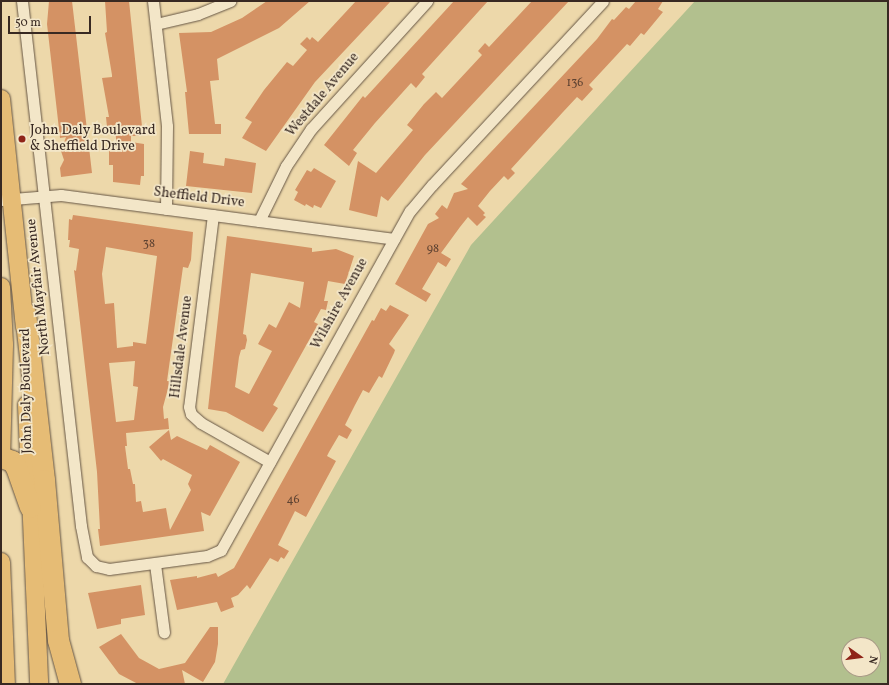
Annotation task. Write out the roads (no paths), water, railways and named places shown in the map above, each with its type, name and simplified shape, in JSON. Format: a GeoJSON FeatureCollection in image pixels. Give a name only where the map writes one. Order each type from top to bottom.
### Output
{"type":"FeatureCollection","features":[{"type":"Feature","properties":{"kind":"highway"},"geometry":{"type":"LineString","coordinates":[[25,313],[44,480],[58,640],[70,684]]}},
{"type":"Feature","properties":{"kind":"highway"},"geometry":{"type":"LineString","coordinates":[[1,458],[12,461],[16,467],[30,507]]}},
{"type":"Feature","properties":{"kind":"main road","name":"John Daly Boulevard"},"geometry":{"type":"LineString","coordinates":[[1,99],[7,200],[25,313],[30,507],[39,684]]}},
{"type":"Feature","properties":{"kind":"main road","name":"John Daly Boulevard"},"geometry":{"type":"LineString","coordinates":[[1,287],[4,345],[1,458]]}},
{"type":"Feature","properties":{"kind":"main road"},"geometry":{"type":"LineString","coordinates":[[1,562],[6,684]]}},
{"type":"Feature","properties":{"kind":"street","name":"North Mayfair Avenue"},"geometry":{"type":"LineString","coordinates":[[22,1],[81,526],[87,556],[96,566]]}},
{"type":"Feature","properties":{"kind":"street"},"geometry":{"type":"LineString","coordinates":[[153,1],[168,126],[166,209]]}},
{"type":"Feature","properties":{"kind":"street"},"geometry":{"type":"LineString","coordinates":[[156,24],[198,14],[230,1]]}},
{"type":"Feature","properties":{"kind":"street","name":"Westdale Avenue"},"geometry":{"type":"LineString","coordinates":[[259,221],[286,166],[311,129],[427,1]]}},
{"type":"Feature","properties":{"kind":"street","name":"Wilshire Avenue"},"geometry":{"type":"LineString","coordinates":[[96,566],[109,570],[207,556],[221,550],[410,211],[432,185],[603,1]]}},
{"type":"Feature","properties":{"kind":"street","name":"Sheffield Drive"},"geometry":{"type":"LineString","coordinates":[[7,200],[61,195],[394,239]]}},
{"type":"Feature","properties":{"kind":"street","name":"Hillsdale Avenue"},"geometry":{"type":"LineString","coordinates":[[213,215],[189,407],[191,414],[200,423],[270,462]]}},
{"type":"Feature","properties":{"kind":"street"},"geometry":{"type":"LineString","coordinates":[[154,564],[164,632]]}},
{"type":"Feature","properties":{"kind":"place","name":"John Daly Boulevard & Sheffield Drive"},"geometry":{"type":"Point","coordinates":[22,139]}}]}
